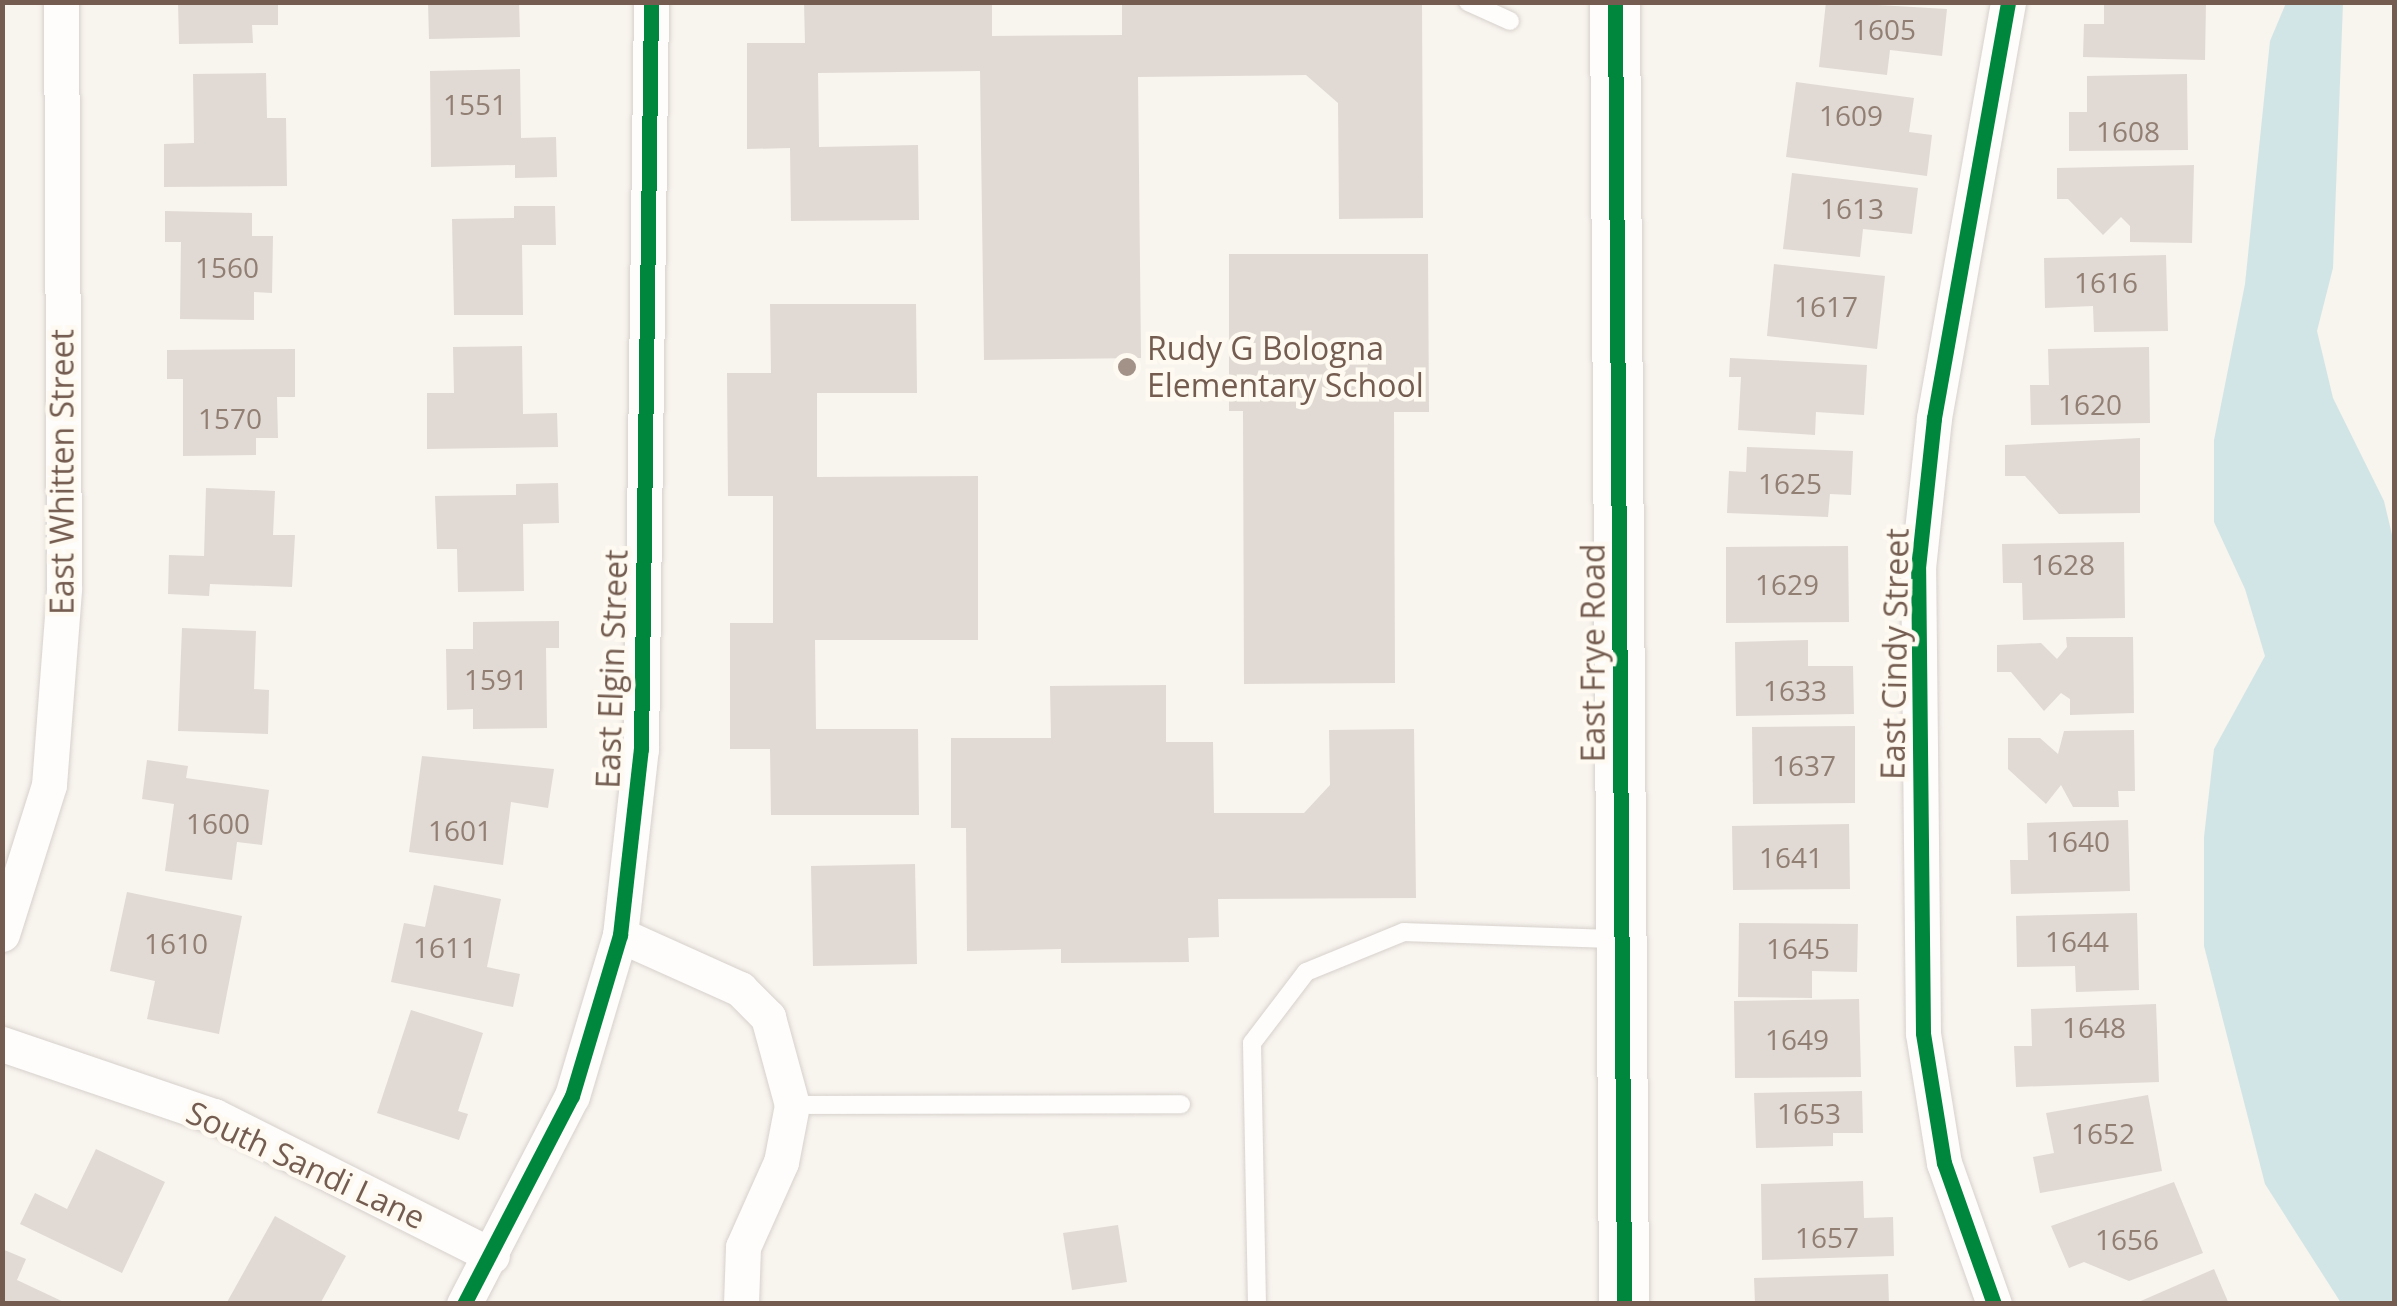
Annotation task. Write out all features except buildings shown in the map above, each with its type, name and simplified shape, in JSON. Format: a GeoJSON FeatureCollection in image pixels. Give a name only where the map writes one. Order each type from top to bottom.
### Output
{"type":"FeatureCollection","features":[{"type":"Feature","properties":{"kind":"street","name":"East Whitten Street"},"geometry":{"type":"LineString","coordinates":[[2,934],[49,785],[64,588],[61,2]]}},
{"type":"Feature","properties":{"kind":"street","name":"East Elgin Street"},"geometry":{"type":"LineString","coordinates":[[464,1304],[572,1096],[620,935],[641,749],[651,2]]}},
{"type":"Feature","properties":{"kind":"street","name":"East Frye Road"},"geometry":{"type":"LineString","coordinates":[[1615,2],[1624,1304]]}},
{"type":"Feature","properties":{"kind":"street","name":"East Cindy Street"},"geometry":{"type":"LineString","coordinates":[[1994,1304],[1944,1163],[1923,1033],[1918,568],[1934,418],[2008,2]]}},
{"type":"Feature","properties":{"kind":"street"},"geometry":{"type":"LineString","coordinates":[[620,935],[740,989],[768,1017],[792,1106],[781,1162],[743,1247],[741,1304]]}},
{"type":"Feature","properties":{"kind":"street","name":"South Sandi Lane"},"geometry":{"type":"LineString","coordinates":[[2,1044],[214,1116],[492,1256]]}},
{"type":"Feature","properties":{"kind":"lane"},"geometry":{"type":"LineString","coordinates":[[1468,2],[1510,21]]}},
{"type":"Feature","properties":{"kind":"lane"},"geometry":{"type":"LineString","coordinates":[[1257,1304],[1252,1044],[1306,972],[1404,932],[1620,939]]}},
{"type":"Feature","properties":{"kind":"lane"},"geometry":{"type":"LineString","coordinates":[[792,1106],[1181,1104]]}},
{"type":"Feature","properties":{"kind":"shaded area"},"geometry":{"type":"Polygon","coordinates":[[[2286,3],[2343,3],[2333,268],[2317,331],[2333,398],[2384,501],[2394,543],[2394,1303],[2341,1303],[2265,1184],[2204,946],[2204,837],[2214,749],[2265,656],[2245,589],[2214,522],[2214,440],[2245,284],[2270,41],[2286,3]]]}},
{"type":"Feature","properties":{"kind":"cycle path"},"geometry":{"type":"LineString","coordinates":[[464,1304],[572,1096],[620,935],[641,749],[651,2]]}},
{"type":"Feature","properties":{"kind":"cycle path"},"geometry":{"type":"LineString","coordinates":[[1615,2],[1624,1304]]}},
{"type":"Feature","properties":{"kind":"cycle path"},"geometry":{"type":"LineString","coordinates":[[1994,1304],[1944,1163],[1923,1033],[1918,568],[1934,418],[2008,2]]}},
{"type":"Feature","properties":{"kind":"place","name":"Rudy G Bologna Elementary School"},"geometry":{"type":"Point","coordinates":[1127,367]}}]}
